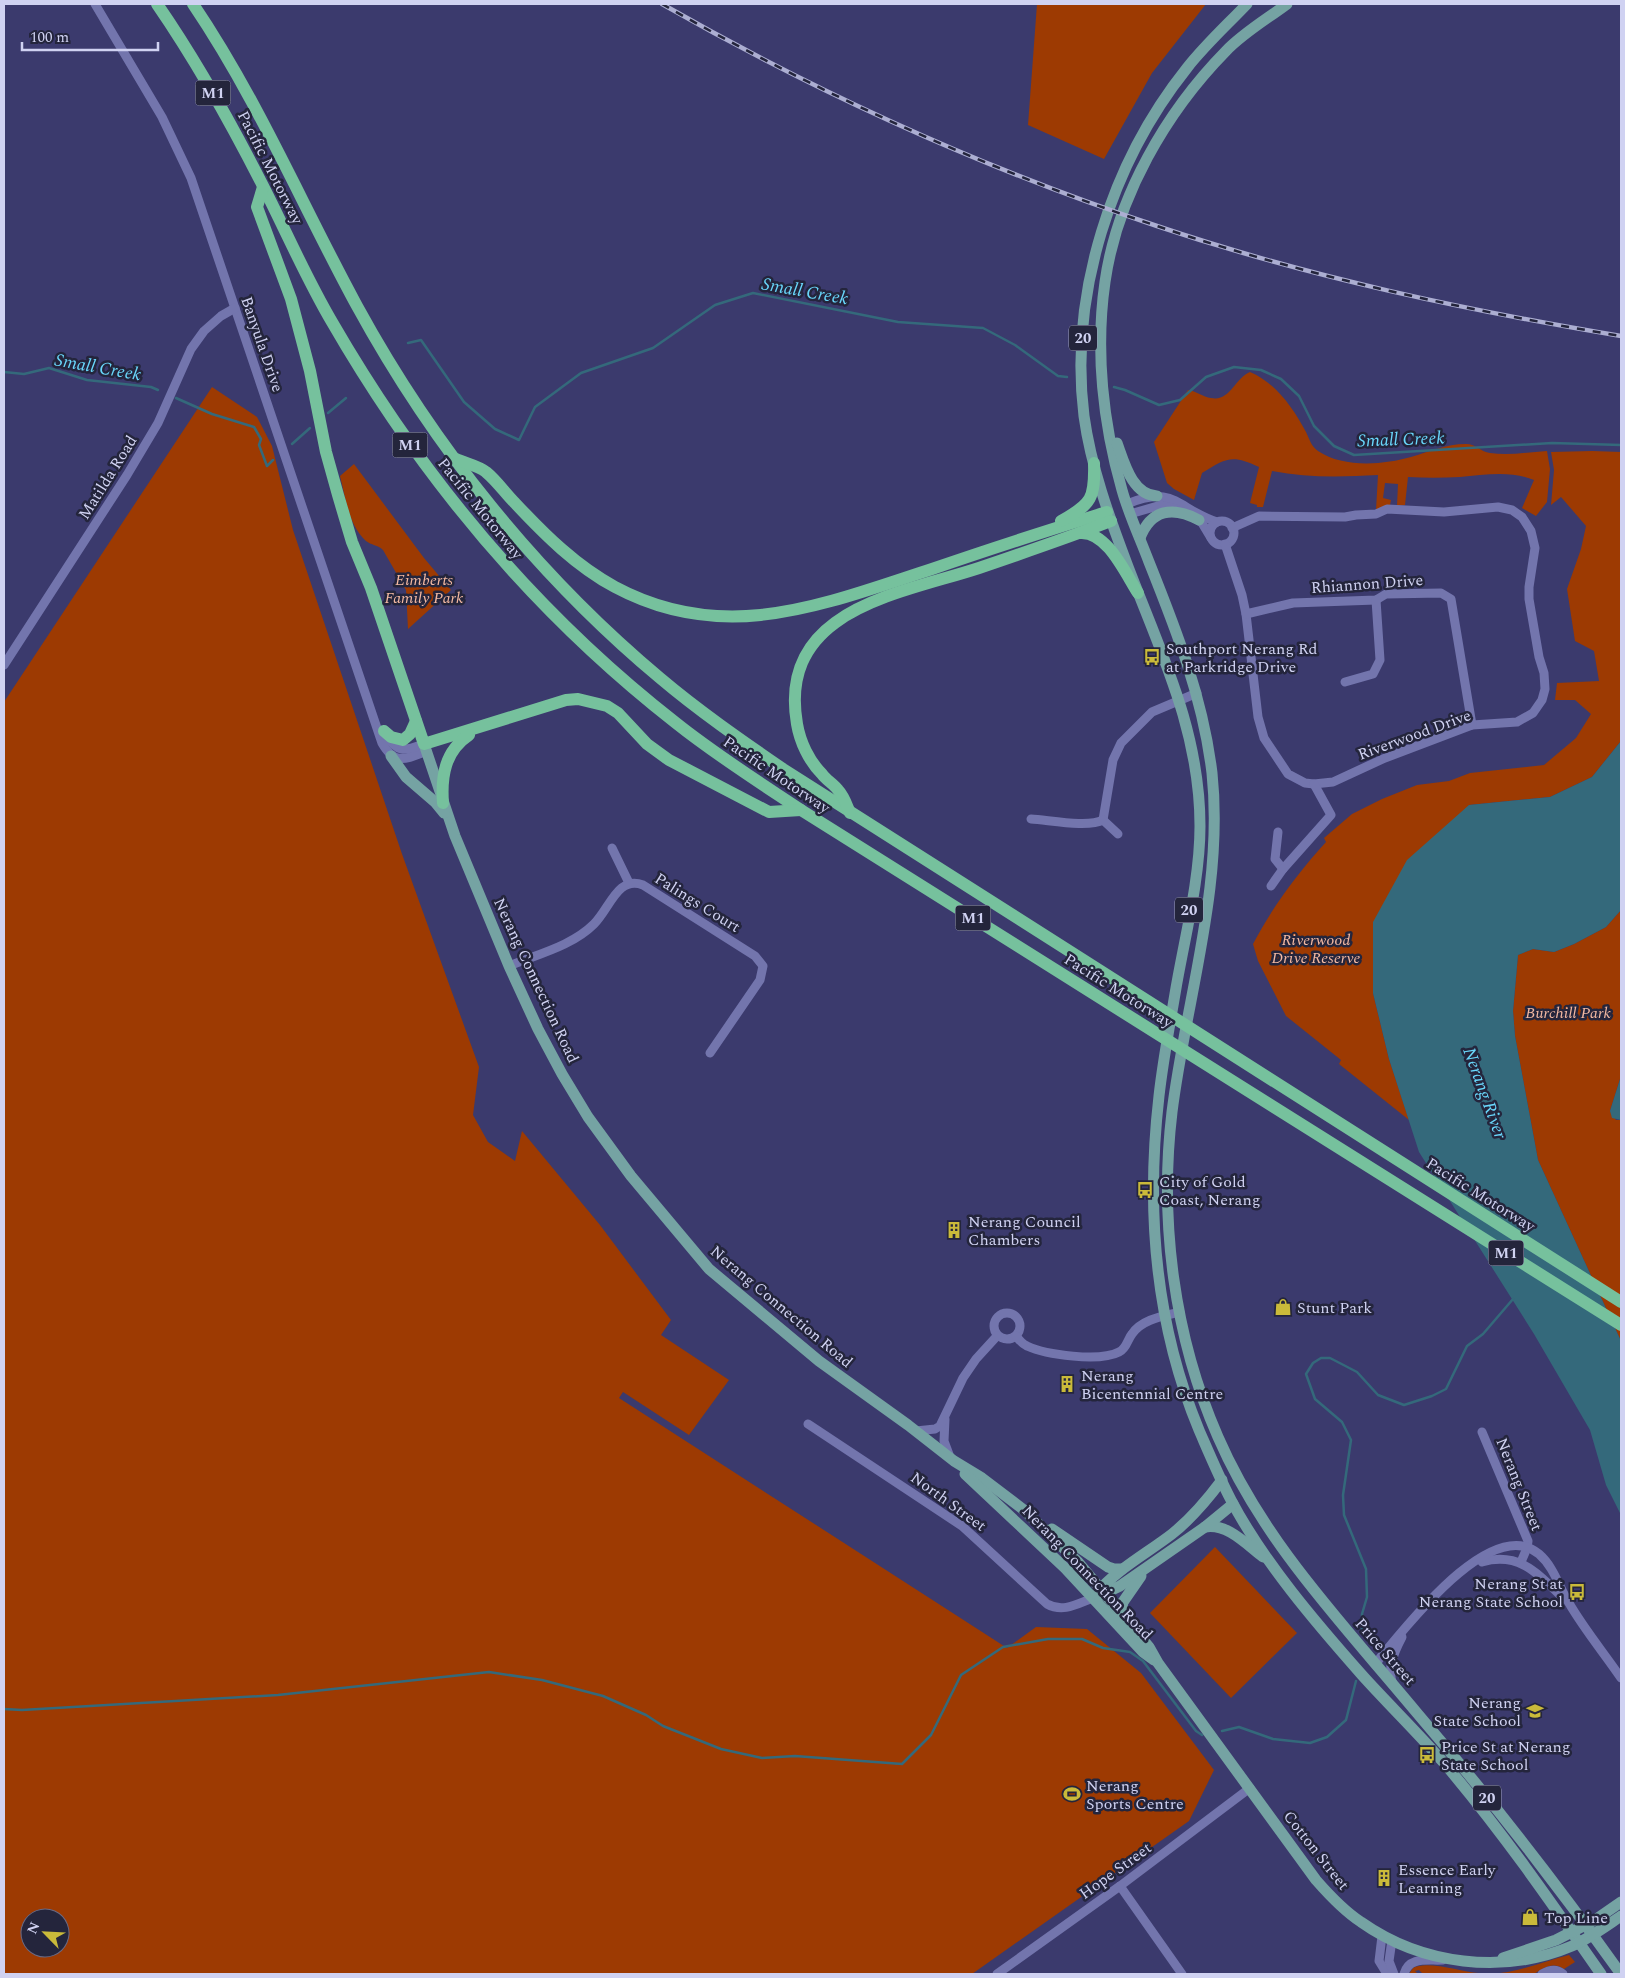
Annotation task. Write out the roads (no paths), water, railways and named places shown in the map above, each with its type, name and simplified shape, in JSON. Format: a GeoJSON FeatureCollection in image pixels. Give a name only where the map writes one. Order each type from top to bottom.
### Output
{"type":"FeatureCollection","features":[{"type":"Feature","properties":{"kind":"highway","name":"Pacific Motorway"},"geometry":{"type":"LineString","coordinates":[[157,4],[196,63],[220,105],[330,318],[370,385],[408,443],[480,535],[554,615],[608,666],[698,740],[802,810],[1621,1325]]}},
{"type":"Feature","properties":{"kind":"highway","name":"Pacific Motorway"},"geometry":{"type":"LineString","coordinates":[[193,4],[238,73],[353,298],[401,382],[453,458],[508,526],[544,567],[620,643],[660,678],[726,730],[850,813],[1148,1000],[1621,1302]]}},
{"type":"Feature","properties":{"kind":"highway"},"geometry":{"type":"LineString","coordinates":[[263,187],[257,207],[291,299],[310,371],[326,452],[352,542],[364,568],[425,748]]}},
{"type":"Feature","properties":{"kind":"highway"},"geometry":{"type":"LineString","coordinates":[[453,458],[485,471],[546,535],[593,575],[643,600],[672,609],[703,615],[762,616],[816,606],[1044,531],[1109,517]]}},
{"type":"Feature","properties":{"kind":"highway"},"geometry":{"type":"LineString","coordinates":[[1044,531],[1076,513],[1088,501],[1094,486],[1094,463]]}},
{"type":"Feature","properties":{"kind":"highway"},"geometry":{"type":"LineString","coordinates":[[850,813],[839,790],[822,775],[811,760],[802,743],[797,724],[795,698],[800,672],[808,653],[820,635],[844,615],[872,601],[978,568],[1080,533],[1109,517]]}},
{"type":"Feature","properties":{"kind":"highway"},"geometry":{"type":"LineString","coordinates":[[1080,533],[1091,534],[1104,542],[1138,593]]}},
{"type":"Feature","properties":{"kind":"highway"},"geometry":{"type":"LineString","coordinates":[[425,748],[566,700],[578,699],[606,706],[618,713],[647,744],[669,760],[769,812],[802,810]]}},
{"type":"Feature","properties":{"kind":"highway"},"geometry":{"type":"LineString","coordinates":[[384,731],[391,737],[400,740],[406,739],[414,728],[416,721]]}},
{"type":"Feature","properties":{"kind":"highway"},"geometry":{"type":"LineString","coordinates":[[444,803],[443,781],[446,764],[455,747],[469,735],[485,726]]}},
{"type":"Feature","properties":{"kind":"highway"},"geometry":{"type":"LineString","coordinates":[[425,748],[469,735]]}},
{"type":"Feature","properties":{"kind":"main road","name":"20"},"geometry":{"type":"LineString","coordinates":[[1247,4],[1186,69],[1166,98],[1126,166],[1107,214],[1089,284],[1082,361],[1084,416],[1094,463],[1109,517],[1160,646],[1193,748],[1200,828],[1196,870],[1159,1090],[1154,1151],[1154,1235],[1164,1316],[1186,1396],[1197,1424],[1233,1504],[1272,1564]]}},
{"type":"Feature","properties":{"kind":"main road","name":"20"},"geometry":{"type":"LineString","coordinates":[[1234,1472],[1219,1440],[1196,1380],[1180,1312],[1172,1262],[1168,1218],[1172,1115],[1204,926],[1213,860],[1212,775],[1205,725],[1197,693],[1186,658],[1129,509],[1112,449],[1100,361],[1104,287],[1107,268],[1120,222],[1138,178],[1166,126],[1200,80],[1229,46],[1287,4]]}},
{"type":"Feature","properties":{"kind":"main road"},"geometry":{"type":"LineString","coordinates":[[1107,415],[1130,476],[1144,493],[1157,496]]}},
{"type":"Feature","properties":{"kind":"main road"},"geometry":{"type":"LineString","coordinates":[[1109,517],[1129,509]]}},
{"type":"Feature","properties":{"kind":"main road"},"geometry":{"type":"LineString","coordinates":[[1140,538],[1154,516],[1164,513],[1184,514],[1199,520]]}},
{"type":"Feature","properties":{"kind":"main road","name":"Nerang Connection Road"},"geometry":{"type":"LineString","coordinates":[[425,748],[450,822],[509,966],[538,1029],[588,1117],[631,1176],[708,1269],[819,1361],[916,1431],[952,1460],[982,1478],[1024,1510],[1069,1552],[1143,1652],[1158,1663]]}},
{"type":"Feature","properties":{"kind":"main road"},"geometry":{"type":"LineString","coordinates":[[391,756],[406,777],[435,802],[450,822]]}},
{"type":"Feature","properties":{"kind":"main road","name":"Nerang Connection Road"},"geometry":{"type":"LineString","coordinates":[[952,1460],[1037,1540],[1122,1612],[1250,1788]]}},
{"type":"Feature","properties":{"kind":"main road"},"geometry":{"type":"LineString","coordinates":[[1233,1504],[1237,1491],[1234,1472]]}},
{"type":"Feature","properties":{"kind":"main road","name":"Price Street"},"geometry":{"type":"LineString","coordinates":[[1234,1472],[1274,1539],[1324,1605],[1481,1790],[1586,1925],[1621,1974]]}},
{"type":"Feature","properties":{"kind":"main road","name":"North Street"},"geometry":{"type":"LineString","coordinates":[[1100,1593],[1122,1569],[1182,1525],[1210,1496],[1222,1480]]}},
{"type":"Feature","properties":{"kind":"main road","name":"North Street"},"geometry":{"type":"LineString","coordinates":[[1100,1593],[1120,1586],[1204,1527],[1233,1504]]}},
{"type":"Feature","properties":{"kind":"main road"},"geometry":{"type":"LineString","coordinates":[[1024,1510],[1108,1567],[1114,1570],[1122,1569]]}},
{"type":"Feature","properties":{"kind":"main road"},"geometry":{"type":"LineString","coordinates":[[1204,1527],[1212,1525],[1228,1531],[1272,1564]]}},
{"type":"Feature","properties":{"kind":"main road","name":"Price Street"},"geometry":{"type":"LineString","coordinates":[[1272,1564],[1316,1622],[1472,1797],[1601,1974]]}},
{"type":"Feature","properties":{"kind":"main road"},"geometry":{"type":"LineString","coordinates":[[1122,1612],[1126,1596],[1150,1565]]}},
{"type":"Feature","properties":{"kind":"main road"},"geometry":{"type":"LineString","coordinates":[[1376,1664],[1374,1673],[1376,1678],[1398,1714]]}},
{"type":"Feature","properties":{"kind":"main road","name":"Cotton Street"},"geometry":{"type":"LineString","coordinates":[[1250,1788],[1316,1880],[1327,1893],[1355,1918],[1387,1938],[1419,1951],[1450,1959],[1485,1963]]}},
{"type":"Feature","properties":{"kind":"main road"},"geometry":{"type":"LineString","coordinates":[[1485,1963],[1543,1946],[1586,1925],[1621,1902]]}},
{"type":"Feature","properties":{"kind":"main road"},"geometry":{"type":"LineString","coordinates":[[1485,1963],[1528,1960],[1579,1943],[1621,1916]]}},
{"type":"Feature","properties":{"kind":"street","name":"Banyula Drive"},"geometry":{"type":"LineString","coordinates":[[95,4],[162,117],[190,178],[382,743],[391,756]]}},
{"type":"Feature","properties":{"kind":"street","name":"Matilda Road"},"geometry":{"type":"LineString","coordinates":[[4,665],[153,430],[192,349],[204,331],[221,316],[234,308]]}},
{"type":"Feature","properties":{"kind":"street"},"geometry":{"type":"LineString","coordinates":[[1157,496],[1176,500],[1205,518],[1217,522],[1226,522],[1232,528],[1233,537],[1225,544],[1216,544],[1199,520],[1183,511],[1164,505],[1129,509],[1143,498],[1157,496]]}},
{"type":"Feature","properties":{"kind":"street","name":"Riverwood Drive"},"geometry":{"type":"LineString","coordinates":[[1232,528],[1259,516],[1345,517],[1376,514],[1387,509],[1444,512],[1498,507],[1512,510],[1522,517],[1531,531],[1535,548],[1529,600],[1539,657],[1544,674],[1545,689],[1542,700],[1533,713],[1517,722],[1472,725],[1384,758],[1332,782],[1314,784]]}},
{"type":"Feature","properties":{"kind":"street"},"geometry":{"type":"LineString","coordinates":[[1211,538],[1211,529],[1217,522]]}},
{"type":"Feature","properties":{"kind":"street"},"geometry":{"type":"LineString","coordinates":[[1225,544],[1242,595],[1246,614],[1258,717],[1264,738],[1288,774],[1305,783],[1314,784],[1331,815],[1283,869],[1272,886]]}},
{"type":"Feature","properties":{"kind":"street","name":"Rhiannon Drive"},"geometry":{"type":"LineString","coordinates":[[1246,614],[1293,603],[1376,600],[1386,594],[1441,593],[1451,599],[1472,725]]}},
{"type":"Feature","properties":{"kind":"street"},"geometry":{"type":"LineString","coordinates":[[1345,682],[1373,674],[1380,660],[1376,600]]}},
{"type":"Feature","properties":{"kind":"street"},"geometry":{"type":"LineString","coordinates":[[1103,820],[1113,760],[1120,743],[1152,712],[1197,693]]}},
{"type":"Feature","properties":{"kind":"street","name":"Banyula Drive"},"geometry":{"type":"LineString","coordinates":[[370,708],[392,744],[400,749],[425,748]]}},
{"type":"Feature","properties":{"kind":"street"},"geometry":{"type":"LineString","coordinates":[[391,756],[407,758],[425,748]]}},
{"type":"Feature","properties":{"kind":"street"},"geometry":{"type":"LineString","coordinates":[[1031,819],[1081,823],[1095,823],[1103,820]]}},
{"type":"Feature","properties":{"kind":"street"},"geometry":{"type":"LineString","coordinates":[[1103,820],[1118,834]]}},
{"type":"Feature","properties":{"kind":"street"},"geometry":{"type":"LineString","coordinates":[[1278,832],[1274,860],[1283,869]]}},
{"type":"Feature","properties":{"kind":"street"},"geometry":{"type":"LineString","coordinates":[[612,848],[629,883]]}},
{"type":"Feature","properties":{"kind":"street","name":"Palings Court"},"geometry":{"type":"LineString","coordinates":[[509,966],[582,936],[601,917],[623,885],[634,882],[643,885],[755,956],[762,966],[760,980],[710,1052]]}},
{"type":"Feature","properties":{"kind":"street"},"geometry":{"type":"LineString","coordinates":[[1010,1312],[1016,1316],[1020,1322],[1020,1330],[1016,1336],[1010,1339],[1003,1339],[997,1336],[993,1327],[996,1317],[1002,1313],[1010,1312]]}},
{"type":"Feature","properties":{"kind":"street"},"geometry":{"type":"LineString","coordinates":[[1016,1336],[1034,1349],[1080,1356],[1106,1356],[1126,1348],[1131,1334],[1138,1327],[1164,1316],[1180,1312]]}},
{"type":"Feature","properties":{"kind":"street"},"geometry":{"type":"LineString","coordinates":[[916,1431],[937,1428],[945,1419],[963,1378],[976,1359],[997,1336]]}},
{"type":"Feature","properties":{"kind":"street"},"geometry":{"type":"LineString","coordinates":[[945,1419],[944,1441],[952,1460]]}},
{"type":"Feature","properties":{"kind":"street","name":"North Street"},"geometry":{"type":"LineString","coordinates":[[808,1424],[962,1526],[1047,1604],[1053,1607],[1064,1608],[1100,1593]]}},
{"type":"Feature","properties":{"kind":"street","name":"Nerang Street"},"geometry":{"type":"LineString","coordinates":[[1482,1432],[1528,1541],[1521,1562],[1568,1602]]}},
{"type":"Feature","properties":{"kind":"street"},"geometry":{"type":"LineString","coordinates":[[1376,1664],[1432,1597],[1466,1569],[1506,1546],[1527,1548]]}},
{"type":"Feature","properties":{"kind":"street","name":"Nerang Street"},"geometry":{"type":"LineString","coordinates":[[1527,1548],[1540,1554],[1554,1573],[1568,1602],[1621,1678]]}},
{"type":"Feature","properties":{"kind":"street"},"geometry":{"type":"LineString","coordinates":[[1466,1569],[1482,1561],[1494,1559],[1505,1558],[1521,1562]]}},
{"type":"Feature","properties":{"kind":"street"},"geometry":{"type":"LineString","coordinates":[[1393,1684],[1390,1676],[1391,1666],[1399,1642],[1409,1624]]}},
{"type":"Feature","properties":{"kind":"street","name":"Hope Street"},"geometry":{"type":"LineString","coordinates":[[997,1974],[1120,1886],[1250,1788]]}},
{"type":"Feature","properties":{"kind":"street"},"geometry":{"type":"LineString","coordinates":[[1120,1886],[1182,1974]]}},
{"type":"Feature","properties":{"kind":"street"},"geometry":{"type":"LineString","coordinates":[[1387,1938],[1379,1961],[1388,1974]]}},
{"type":"Feature","properties":{"kind":"street"},"geometry":{"type":"LineString","coordinates":[[1387,1938],[1394,1974]]}},
{"type":"Feature","properties":{"kind":"street"},"geometry":{"type":"LineString","coordinates":[[1404,1974],[1408,1966],[1416,1961],[1450,1959]]}},
{"type":"Feature","properties":{"kind":"street"},"geometry":{"type":"LineString","coordinates":[[1542,1974],[1552,1970],[1563,1974]]}},
{"type":"Feature","properties":{"kind":"water","name":"Nerang River"},"geometry":{"type":"Polygon","coordinates":[[[1621,741],[1621,910],[1606,927],[1574,944],[1554,952],[1533,949],[1518,955],[1513,1011],[1515,1036],[1538,1160],[1621,1341],[1621,1515],[1606,1485],[1590,1430],[1534,1334],[1419,1152],[1389,1059],[1373,993],[1373,922],[1407,860],[1469,805],[1550,797],[1592,777],[1621,741]]]}},
{"type":"Feature","properties":{"kind":"water"},"geometry":{"type":"Polygon","coordinates":[[[1621,1076],[1621,1120],[1612,1118],[1610,1111],[1621,1076]]]}},
{"type":"Feature","properties":{"kind":"waterway","name":"Small Creek"},"geometry":{"type":"LineString","coordinates":[[408,343],[421,340],[464,402],[495,429],[519,440],[535,407],[581,373],[653,348],[715,305],[753,293],[898,322],[983,328],[1015,345],[1058,376],[1067,377]]}},
{"type":"Feature","properties":{"kind":"waterway","name":"Small Creek"},"geometry":{"type":"LineString","coordinates":[[1114,387],[1159,405],[1180,400],[1206,377],[1234,367],[1261,370],[1281,379],[1299,396],[1314,426],[1334,446],[1354,455],[1552,443],[1621,445]]}},
{"type":"Feature","properties":{"kind":"waterway","name":"Small Creek"},"geometry":{"type":"LineString","coordinates":[[4,372],[24,374],[49,368],[87,380],[151,387],[158,390]]}},
{"type":"Feature","properties":{"kind":"waterway","name":"Small Creek"},"geometry":{"type":"LineString","coordinates":[[176,398],[212,414],[254,427],[261,439],[259,445],[267,466],[273,460]]}},
{"type":"Feature","properties":{"kind":"waterway","name":"Small Creek"},"geometry":{"type":"LineString","coordinates":[[328,413],[346,398]]}},
{"type":"Feature","properties":{"kind":"waterway","name":"Small Creek"},"geometry":{"type":"LineString","coordinates":[[292,444],[310,428]]}},
{"type":"Feature","properties":{"kind":"waterway"},"geometry":{"type":"LineString","coordinates":[[1362,1634],[1362,1614],[1367,1597],[1366,1569],[1344,1515],[1343,1495],[1351,1440],[1342,1422],[1315,1399],[1306,1374],[1313,1363],[1321,1358],[1330,1358],[1357,1372],[1378,1395],[1404,1405],[1432,1396],[1446,1389],[1467,1346],[1483,1334],[1513,1299]]}},
{"type":"Feature","properties":{"kind":"waterway"},"geometry":{"type":"LineString","coordinates":[[4,1709],[22,1710],[278,1695],[489,1672],[542,1680],[603,1696],[646,1715],[663,1726],[721,1749],[762,1758],[795,1756],[902,1764],[931,1735],[961,1675],[1003,1647],[1048,1639],[1082,1639],[1103,1648],[1130,1652],[1143,1661],[1196,1731],[1202,1735]]}},
{"type":"Feature","properties":{"kind":"waterway"},"geometry":{"type":"LineString","coordinates":[[1222,1731],[1239,1727],[1273,1739],[1310,1743],[1327,1737],[1346,1720],[1356,1681]]}},
{"type":"Feature","properties":{"kind":"railway"},"geometry":{"type":"LineString","coordinates":[[662,4],[782,69],[843,99],[966,154],[1093,204],[1214,244],[1329,276],[1445,303],[1621,336]]}},
{"type":"Feature","properties":{"kind":"place","name":"Southport Nerang Rd at Parkridge Drive"},"geometry":{"type":"Point","coordinates":[1152,657]}},
{"type":"Feature","properties":{"kind":"place","name":"City of Gold Coast, Nerang"},"geometry":{"type":"Point","coordinates":[1145,1190]}},
{"type":"Feature","properties":{"kind":"place","name":"Nerang Council Chambers"},"geometry":{"type":"Point","coordinates":[954,1230]}},
{"type":"Feature","properties":{"kind":"place","name":"Stunt Park"},"geometry":{"type":"Point","coordinates":[1283,1307]}},
{"type":"Feature","properties":{"kind":"place","name":"Nerang Bicentennial Centre"},"geometry":{"type":"Point","coordinates":[1067,1384]}},
{"type":"Feature","properties":{"kind":"place","name":"Nerang St at Nerang State School"},"geometry":{"type":"Point","coordinates":[1577,1592]}},
{"type":"Feature","properties":{"kind":"place","name":"Nerang State School"},"geometry":{"type":"Point","coordinates":[1535,1711]}},
{"type":"Feature","properties":{"kind":"place","name":"Price St at Nerang State School"},"geometry":{"type":"Point","coordinates":[1427,1755]}},
{"type":"Feature","properties":{"kind":"place","name":"Nerang Sports Centre"},"geometry":{"type":"Point","coordinates":[1072,1794]}},
{"type":"Feature","properties":{"kind":"place","name":"Essence Early Learning"},"geometry":{"type":"Point","coordinates":[1384,1878]}},
{"type":"Feature","properties":{"kind":"place","name":"Top Line"},"geometry":{"type":"Point","coordinates":[1530,1917]}},
{"type":"Feature","properties":{"kind":"park label","name":"Eimberts Family Park"},"geometry":{"type":"Point","coordinates":[424,588]}},
{"type":"Feature","properties":{"kind":"park label","name":"Riverwood Drive Reserve"},"geometry":{"type":"Point","coordinates":[1316,948]}},
{"type":"Feature","properties":{"kind":"park label","name":"Burchill Park"},"geometry":{"type":"Point","coordinates":[1568,1012]}}]}
